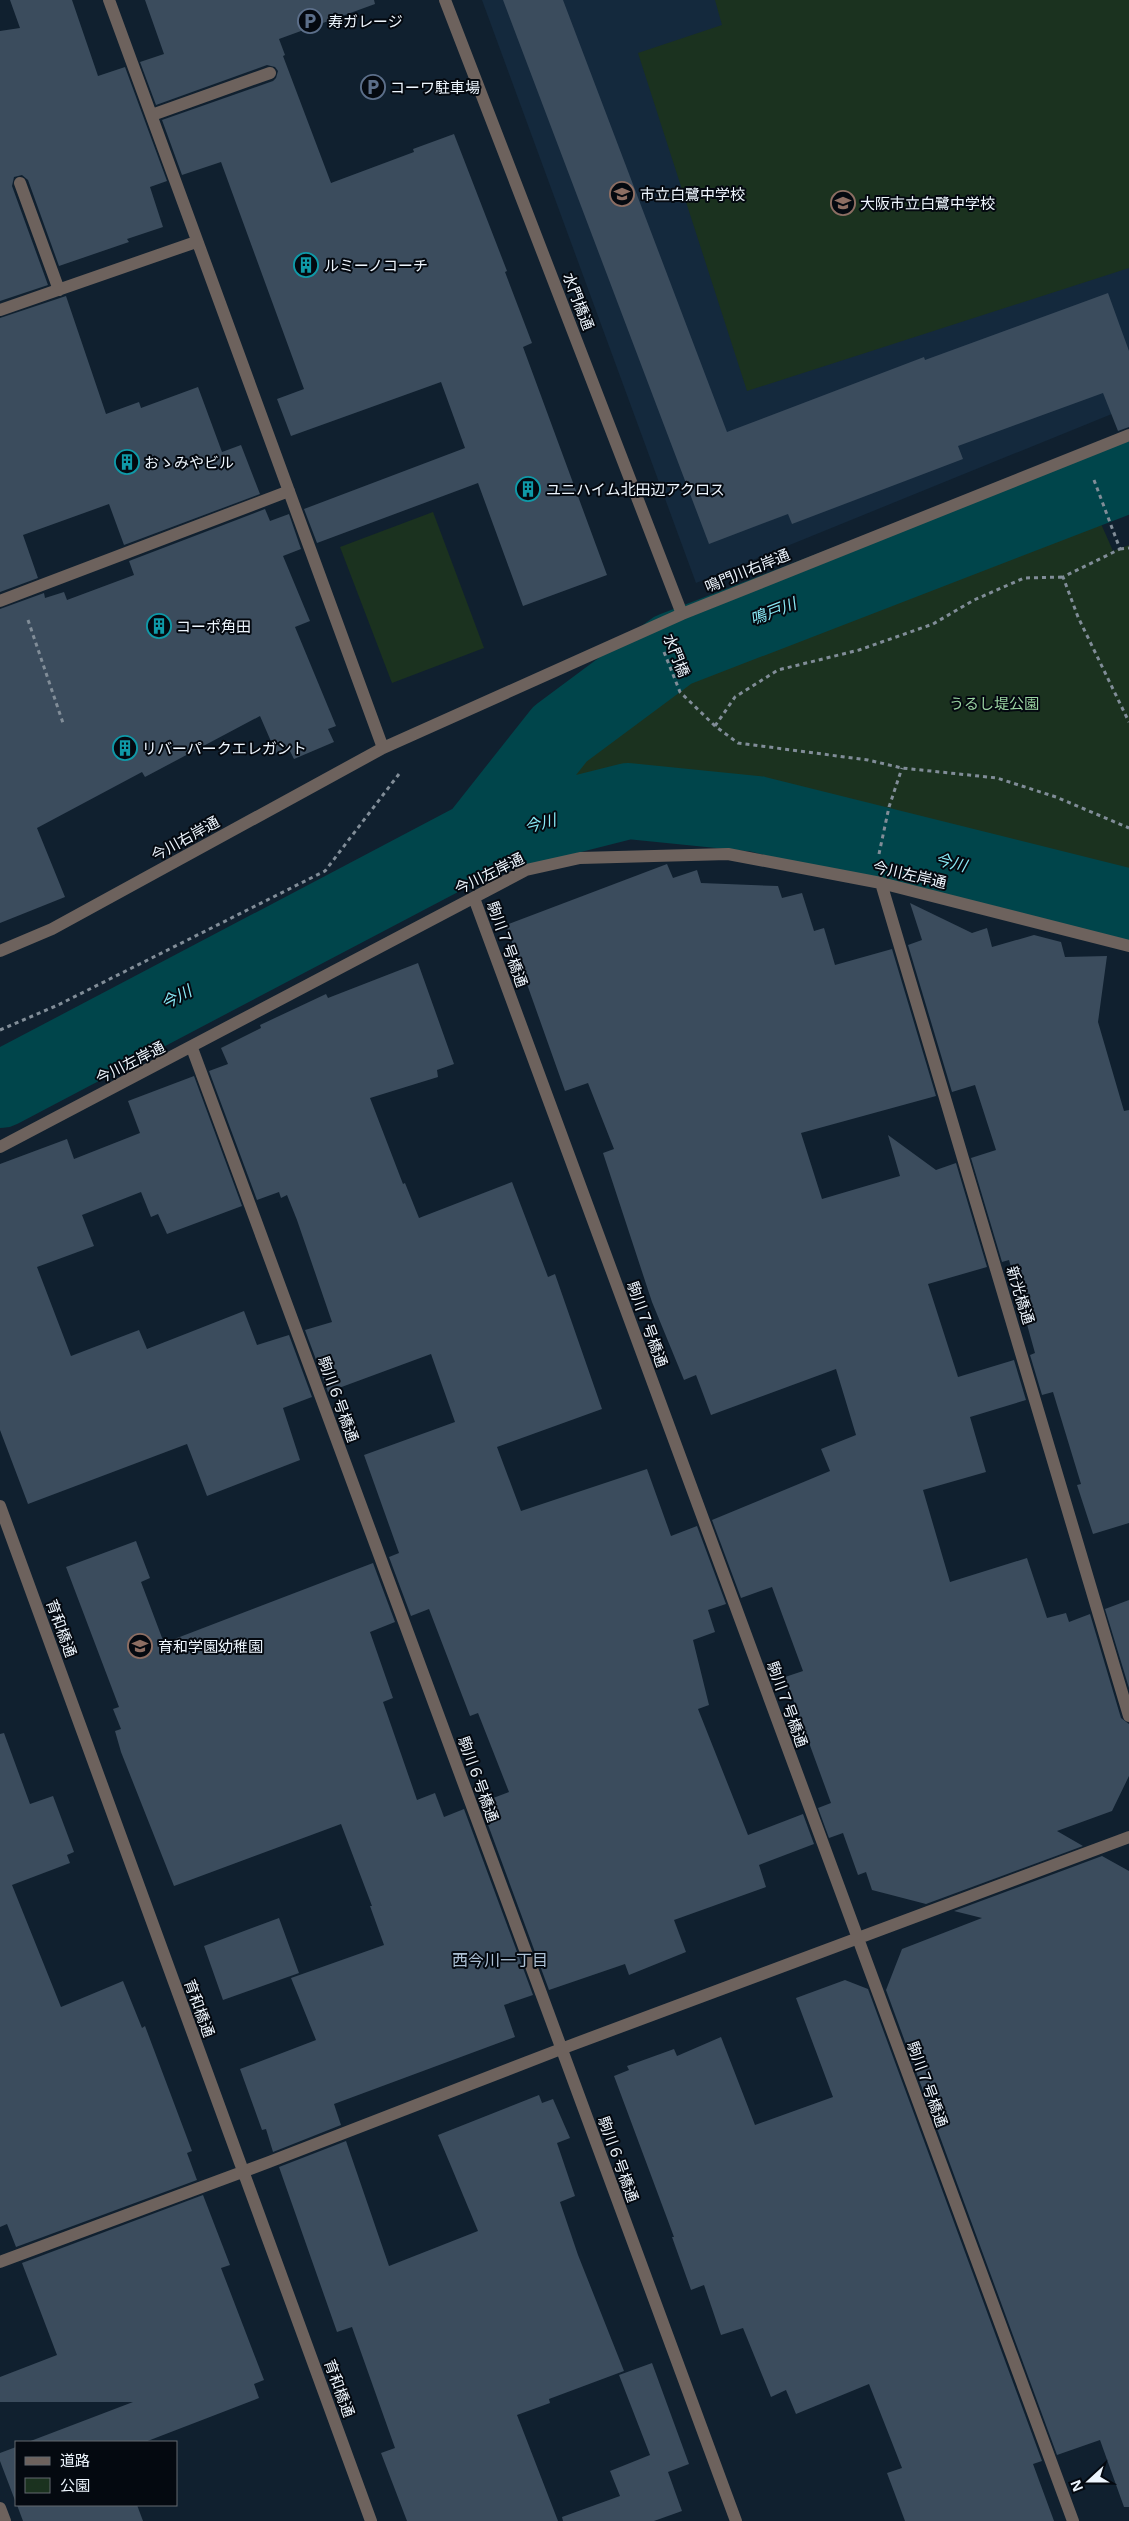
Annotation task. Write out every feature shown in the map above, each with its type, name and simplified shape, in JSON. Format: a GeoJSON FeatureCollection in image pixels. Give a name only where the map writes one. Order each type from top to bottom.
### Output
{"type":"FeatureCollection","features":[{"type":"Feature","properties":{"kind":"street"},"geometry":{"type":"LineString","coordinates":[[109,0],[152,115],[196,242],[383,748]]}},
{"type":"Feature","properties":{"kind":"street","name":"水門橋通"},"geometry":{"type":"LineString","coordinates":[[445,0],[682,614]]}},
{"type":"Feature","properties":{"kind":"street"},"geometry":{"type":"LineString","coordinates":[[152,115],[270,73]]}},
{"type":"Feature","properties":{"kind":"street"},"geometry":{"type":"LineString","coordinates":[[20,183],[59,290]]}},
{"type":"Feature","properties":{"kind":"street"},"geometry":{"type":"LineString","coordinates":[[0,310],[196,242]]}},
{"type":"Feature","properties":{"kind":"street","name":"鳴門川右岸通"},"geometry":{"type":"LineString","coordinates":[[383,748],[653,626],[1129,435]]}},
{"type":"Feature","properties":{"kind":"street"},"geometry":{"type":"LineString","coordinates":[[0,601],[289,492]]}},
{"type":"Feature","properties":{"kind":"street","name":"今川右岸通"},"geometry":{"type":"LineString","coordinates":[[0,951],[52,929],[383,748]]}},
{"type":"Feature","properties":{"kind":"street","name":"今川左岸通"},"geometry":{"type":"LineString","coordinates":[[0,1147],[192,1048],[526,870],[580,858],[728,854],[881,883],[1129,946]]}},
{"type":"Feature","properties":{"kind":"street","name":"新光橋通"},"geometry":{"type":"LineString","coordinates":[[881,883],[1129,1716]]}},
{"type":"Feature","properties":{"kind":"street","name":"駒川７号橋通"},"geometry":{"type":"LineString","coordinates":[[474,898],[1073,2521]]}},
{"type":"Feature","properties":{"kind":"street","name":"駒川６号橋通"},"geometry":{"type":"LineString","coordinates":[[192,1048],[736,2521]]}},
{"type":"Feature","properties":{"kind":"street","name":"育和橋通"},"geometry":{"type":"LineString","coordinates":[[0,1506],[371,2521]]}},
{"type":"Feature","properties":{"kind":"street"},"geometry":{"type":"LineString","coordinates":[[0,2262],[242,2172],[561,2048],[1129,1837]]}},
{"type":"Feature","properties":{"kind":"street"},"geometry":{"type":"LineString","coordinates":[[0,2508],[5,2521]]}},
{"type":"Feature","properties":{"kind":"path"},"geometry":{"type":"LineString","coordinates":[[1084,453],[1120,549]]}},
{"type":"Feature","properties":{"kind":"path"},"geometry":{"type":"LineString","coordinates":[[1129,548],[1120,549],[1063,578],[1024,578],[974,600],[933,624],[859,650],[778,670],[735,697],[715,726],[738,743],[868,760],[902,768],[996,778],[1056,797],[1129,828]]}},
{"type":"Feature","properties":{"kind":"path"},"geometry":{"type":"LineString","coordinates":[[1063,578],[1078,617],[1129,722]]}},
{"type":"Feature","properties":{"kind":"path"},"geometry":{"type":"LineString","coordinates":[[19,594],[63,723]]}},
{"type":"Feature","properties":{"kind":"path","name":"水門橋"},"geometry":{"type":"LineString","coordinates":[[653,626],[680,692],[715,726]]}},
{"type":"Feature","properties":{"kind":"path"},"geometry":{"type":"LineString","coordinates":[[878,855],[889,807],[902,768]]}},
{"type":"Feature","properties":{"kind":"path"},"geometry":{"type":"LineString","coordinates":[[0,1030],[58,1005],[325,871],[402,770]]}},
{"type":"Feature","properties":{"kind":"shaded area","name":"大阪市立白鷺中学校"},"geometry":{"type":"Polygon","coordinates":[[[482,0],[1129,0],[1129,407],[696,583],[482,0]]]}},
{"type":"Feature","properties":{"kind":"green space"},"geometry":{"type":"Polygon","coordinates":[[[715,0],[1129,0],[1129,268],[747,391],[638,53],[722,25],[715,0]]]}},
{"type":"Feature","properties":{"kind":"green space"},"geometry":{"type":"Polygon","coordinates":[[[433,512],[484,648],[392,683],[340,547],[433,512]]]}},
{"type":"Feature","properties":{"kind":"green space","name":"うるし堤公園"},"geometry":{"type":"Polygon","coordinates":[[[1098,517],[1113,551],[1129,545],[1129,872],[748,785],[645,772],[586,777],[542,787],[570,755],[603,727],[641,703],[682,682],[724,663],[1098,517]]]}},
{"type":"Feature","properties":{"kind":"building"},"geometry":{"type":"Polygon","coordinates":[[[10,0],[72,0],[98,76],[125,67],[167,181],[150,187],[163,227],[127,239],[129,242],[59,266],[28,180],[22,175],[14,177],[12,186],[48,285],[0,301],[0,31],[20,28],[10,0]]]}},
{"type":"Feature","properties":{"kind":"building"},"geometry":{"type":"Polygon","coordinates":[[[145,0],[374,0],[375,4],[279,39],[285,55],[283,56],[331,183],[414,152],[413,149],[454,134],[507,271],[505,272],[532,343],[523,347],[607,575],[523,606],[478,483],[317,543],[304,509],[465,448],[441,382],[291,436],[277,399],[304,389],[221,162],[182,175],[162,120],[273,81],[278,71],[275,67],[267,65],[156,105],[140,62],[164,54],[145,0]]]}},
{"type":"Feature","properties":{"kind":"building"},"geometry":{"type":"Polygon","coordinates":[[[503,0],[563,0],[727,432],[924,357],[925,360],[1108,293],[1129,351],[1129,427],[1118,431],[1103,393],[958,446],[963,459],[792,524],[788,514],[709,544],[503,0]]]}},
{"type":"Feature","properties":{"kind":"building"},"geometry":{"type":"Polygon","coordinates":[[[66,296],[106,414],[139,402],[141,408],[198,387],[222,452],[241,445],[260,494],[124,545],[109,504],[23,535],[38,578],[0,592],[0,318],[66,296]]]}},
{"type":"Feature","properties":{"kind":"building"},"geometry":{"type":"Polygon","coordinates":[[[265,509],[270,521],[289,514],[301,549],[283,556],[310,621],[295,627],[336,726],[328,729],[334,742],[294,759],[288,747],[276,753],[260,716],[145,777],[142,772],[37,828],[65,897],[0,923],[0,609],[44,593],[45,598],[64,592],[67,600],[134,575],[129,561],[265,509]]]}},
{"type":"Feature","properties":{"kind":"building"},"geometry":{"type":"Polygon","coordinates":[[[667,864],[673,878],[697,870],[701,883],[778,886],[782,898],[802,893],[814,931],[824,928],[835,965],[892,949],[936,1096],[801,1133],[822,1199],[900,1176],[888,1135],[936,1170],[956,1163],[987,1267],[928,1284],[958,1377],[1014,1360],[1026,1400],[970,1417],[986,1472],[923,1490],[950,1582],[1027,1558],[1047,1618],[1066,1613],[1069,1622],[1090,1614],[1121,1718],[1129,1724],[1129,1776],[1112,1811],[1057,1831],[1083,1846],[926,1904],[872,1890],[866,1872],[858,1875],[843,1833],[829,1838],[818,1808],[831,1803],[785,1677],[803,1671],[772,1587],[741,1598],[712,1520],[830,1471],[821,1449],[856,1435],[836,1369],[711,1415],[696,1375],[684,1380],[652,1302],[603,1153],[614,1149],[588,1083],[565,1091],[506,925],[667,864]]]}},
{"type":"Feature","properties":{"kind":"building"},"geometry":{"type":"Polygon","coordinates":[[[910,903],[972,933],[987,928],[992,947],[1034,935],[1061,942],[1065,957],[1107,956],[1098,1022],[1124,1111],[1129,1110],[1129,1523],[1093,1534],[1077,1485],[1081,1484],[1053,1392],[1042,1395],[1030,1355],[1035,1353],[1009,1260],[1002,1262],[971,1158],[996,1150],[975,1085],[952,1092],[908,945],[922,940],[910,903]]]}},
{"type":"Feature","properties":{"kind":"building"},"geometry":{"type":"Polygon","coordinates":[[[418,963],[454,1064],[437,1070],[438,1077],[370,1098],[403,1184],[405,1183],[419,1218],[512,1182],[548,1277],[555,1274],[602,1409],[497,1447],[521,1511],[647,1469],[671,1536],[697,1526],[726,1604],[708,1610],[715,1632],[693,1640],[709,1705],[698,1709],[748,1835],[803,1814],[814,1844],[759,1865],[766,1887],[674,1920],[686,1952],[629,1975],[625,1964],[549,1990],[480,1803],[509,1792],[478,1713],[470,1716],[429,1609],[411,1616],[389,1557],[399,1553],[364,1455],[455,1422],[431,1354],[328,1392],[305,1330],[332,1322],[297,1220],[287,1195],[281,1198],[279,1192],[257,1200],[209,1071],[228,1064],[221,1048],[261,1028],[260,1025],[326,994],[328,998],[418,963]]]}},
{"type":"Feature","properties":{"kind":"building"},"geometry":{"type":"Polygon","coordinates":[[[194,1076],[242,1206],[167,1234],[158,1214],[151,1217],[141,1192],[82,1215],[94,1246],[37,1267],[71,1356],[139,1330],[147,1349],[244,1311],[257,1345],[289,1335],[312,1397],[283,1408],[300,1460],[207,1496],[187,1444],[28,1504],[0,1430],[0,1164],[67,1139],[74,1159],[140,1133],[128,1101],[194,1076]]]}},
{"type":"Feature","properties":{"kind":"building"},"geometry":{"type":"Polygon","coordinates":[[[136,1541],[150,1578],[141,1582],[164,1643],[373,1563],[395,1622],[370,1632],[393,1698],[383,1702],[417,1800],[435,1793],[444,1817],[464,1809],[533,1995],[504,2005],[515,2037],[334,2104],[341,2125],[273,2152],[266,2129],[262,2130],[240,2069],[316,2040],[291,1978],[384,1945],[370,1906],[372,1906],[341,1824],[174,1886],[121,1752],[115,1731],[121,1729],[113,1709],[119,1707],[66,1567],[136,1541]]]}},
{"type":"Feature","properties":{"kind":"building"},"geometry":{"type":"Polygon","coordinates":[[[1129,1600],[1129,1688],[1105,1609],[1129,1600]]]}},
{"type":"Feature","properties":{"kind":"building"},"geometry":{"type":"Polygon","coordinates":[[[4,1733],[30,1804],[53,1796],[74,1852],[67,1855],[70,1863],[12,1885],[61,2007],[123,1981],[142,2028],[145,2026],[192,2151],[187,2153],[197,2180],[16,2247],[7,2224],[0,2227],[0,1734],[4,1733]]]}},
{"type":"Feature","properties":{"kind":"building"},"geometry":{"type":"Polygon","coordinates":[[[1102,1856],[1129,1871],[1129,2507],[1124,2507],[1100,2440],[1057,2455],[886,1990],[902,1949],[982,1918],[954,1911],[1102,1856]]]}},
{"type":"Feature","properties":{"kind":"building"},"geometry":{"type":"Polygon","coordinates":[[[279,1918],[299,1973],[223,2000],[204,1946],[279,1918]]]}},
{"type":"Feature","properties":{"kind":"building"},"geometry":{"type":"Polygon","coordinates":[[[845,1980],[868,1989],[1042,2461],[1033,2464],[1054,2521],[905,2521],[887,2473],[902,2468],[869,2384],[796,2414],[786,2390],[771,2397],[743,2328],[721,2335],[704,2285],[691,2290],[672,2237],[674,2237],[614,2076],[629,2070],[627,2066],[674,2049],[677,2056],[721,2037],[755,2125],[833,2097],[796,1998],[845,1980]]]}},
{"type":"Feature","properties":{"kind":"building"},"geometry":{"type":"Polygon","coordinates":[[[539,2095],[542,2103],[553,2099],[570,2138],[557,2143],[575,2196],[560,2202],[578,2255],[624,2371],[549,2399],[550,2403],[517,2415],[558,2521],[407,2521],[381,2453],[395,2448],[352,2327],[337,2332],[279,2167],[346,2141],[389,2266],[478,2231],[438,2135],[539,2095]]]}},
{"type":"Feature","properties":{"kind":"building"},"geometry":{"type":"Polygon","coordinates":[[[203,2195],[230,2265],[221,2268],[264,2380],[254,2384],[259,2398],[148,2441],[31,2441],[133,2402],[0,2402],[0,2377],[57,2355],[22,2263],[203,2195]]]}},
{"type":"Feature","properties":{"kind":"building"},"geometry":{"type":"Polygon","coordinates":[[[652,2363],[689,2464],[668,2472],[682,2511],[654,2521],[563,2521],[562,2517],[620,2496],[610,2471],[650,2455],[619,2375],[652,2363]]]}},
{"type":"Feature","properties":{"kind":"building"},"geometry":{"type":"Polygon","coordinates":[[[15,2447],[15,2500],[0,2461],[0,2453],[15,2447]]]}},
{"type":"Feature","properties":{"kind":"building"},"geometry":{"type":"Polygon","coordinates":[[[17,2506],[137,2506],[143,2521],[23,2521],[17,2506]]]}},
{"type":"Feature","properties":{"kind":"waterway","name":"鳴戸川"},"geometry":{"type":"LineString","coordinates":[[477,839],[560,734],[673,650],[1129,474]]}},
{"type":"Feature","properties":{"kind":"waterway","name":"今川"},"geometry":{"type":"LineString","coordinates":[[0,1090],[477,839],[628,801],[757,814],[1129,907]]}},
{"type":"Feature","properties":{"kind":"place","name":"寿ガレージ"},"geometry":{"type":"Point","coordinates":[310,21]}},
{"type":"Feature","properties":{"kind":"place","name":"コーワ駐車場"},"geometry":{"type":"Point","coordinates":[373,87]}},
{"type":"Feature","properties":{"kind":"place","name":"市立白鷺中学校"},"geometry":{"type":"Point","coordinates":[622,194]}},
{"type":"Feature","properties":{"kind":"place","name":"大阪市立白鷺中学校"},"geometry":{"type":"Point","coordinates":[843,203]}},
{"type":"Feature","properties":{"kind":"place","name":"ルミーノコーチ"},"geometry":{"type":"Point","coordinates":[306,265]}},
{"type":"Feature","properties":{"kind":"place","name":"おゝみやビル"},"geometry":{"type":"Point","coordinates":[127,462]}},
{"type":"Feature","properties":{"kind":"place","name":"ユニハイム北田辺アクロス"},"geometry":{"type":"Point","coordinates":[528,489]}},
{"type":"Feature","properties":{"kind":"place","name":"コーポ角田"},"geometry":{"type":"Point","coordinates":[159,626]}},
{"type":"Feature","properties":{"kind":"place","name":"リバーパークエレガント"},"geometry":{"type":"Point","coordinates":[125,748]}},
{"type":"Feature","properties":{"kind":"place","name":"育和学園幼稚園"},"geometry":{"type":"Point","coordinates":[140,1646]}},
{"type":"Feature","properties":{"kind":"district","name":"西今川一丁目"},"geometry":{"type":"Point","coordinates":[500,1960]}}]}
